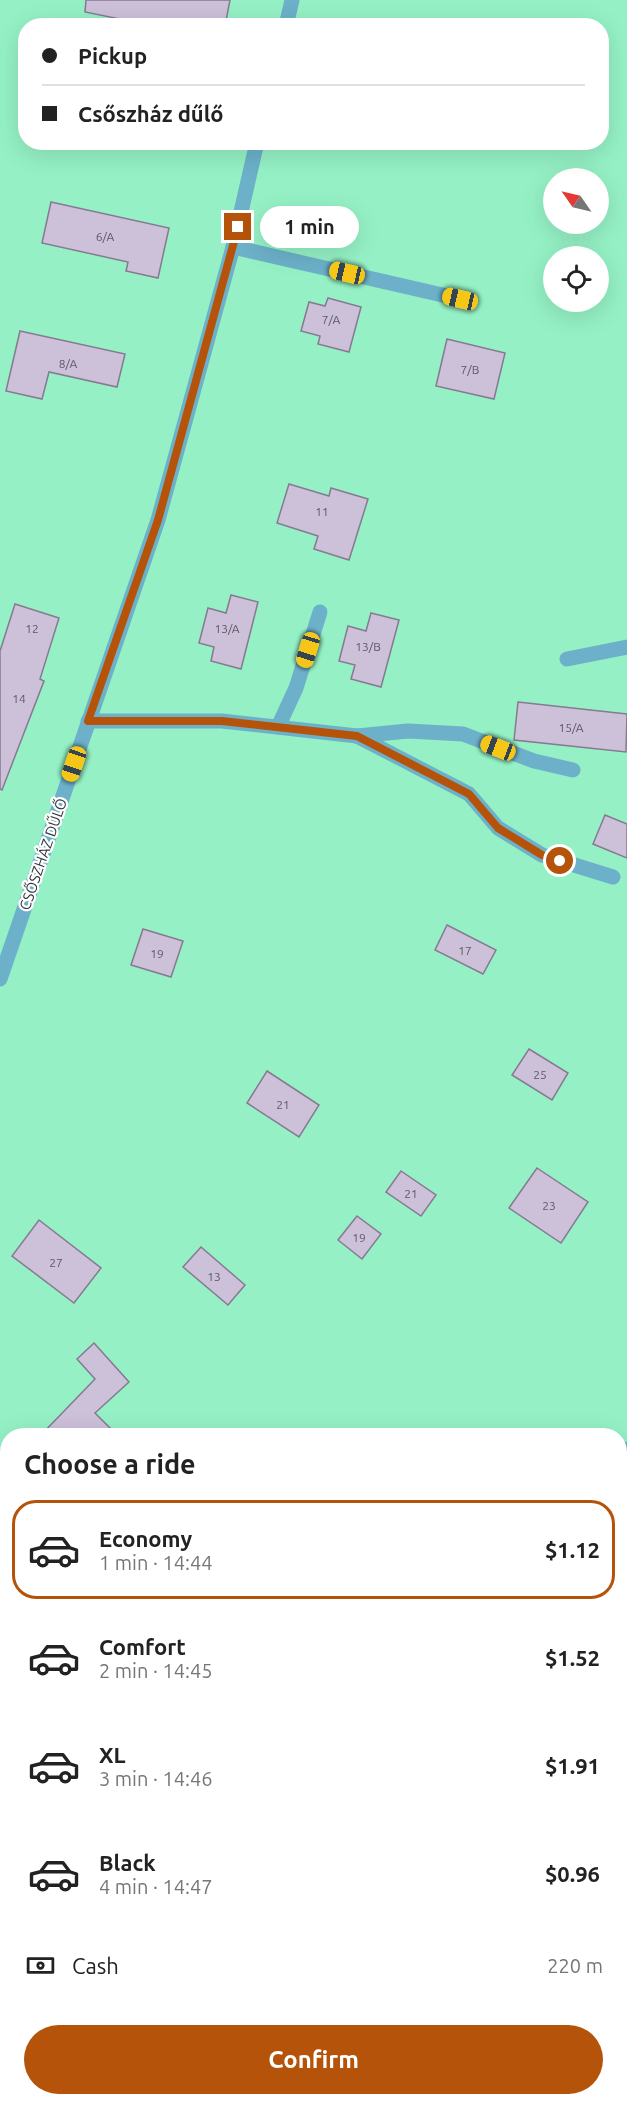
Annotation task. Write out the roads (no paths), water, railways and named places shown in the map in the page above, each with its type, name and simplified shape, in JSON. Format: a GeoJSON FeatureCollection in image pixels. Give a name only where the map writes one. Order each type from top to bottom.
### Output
{"type":"FeatureCollection","features":[{"type":"Feature","properties":{"kind":"street"},"geometry":{"type":"LineString","coordinates":[[288,18],[292,0]]}},
{"type":"Feature","properties":{"kind":"street","name":"CSŐSZHÁZ DŰLŐ"},"geometry":{"type":"LineString","coordinates":[[0,979],[158,520],[233,247],[255,150]]}},
{"type":"Feature","properties":{"kind":"street"},"geometry":{"type":"LineString","coordinates":[[233,247],[460,299]]}},
{"type":"Feature","properties":{"kind":"street"},"geometry":{"type":"LineString","coordinates":[[278,727],[296,688],[320,612]]}},
{"type":"Feature","properties":{"kind":"street"},"geometry":{"type":"LineString","coordinates":[[567,659],[627,647]]}},
{"type":"Feature","properties":{"kind":"street"},"geometry":{"type":"LineString","coordinates":[[88,721],[222,721],[357,736],[408,731],[463,734],[534,761],[573,770]]}},
{"type":"Feature","properties":{"kind":"street"},"geometry":{"type":"LineString","coordinates":[[357,736],[469,794],[498,828],[542,855],[613,877]]}}]}
